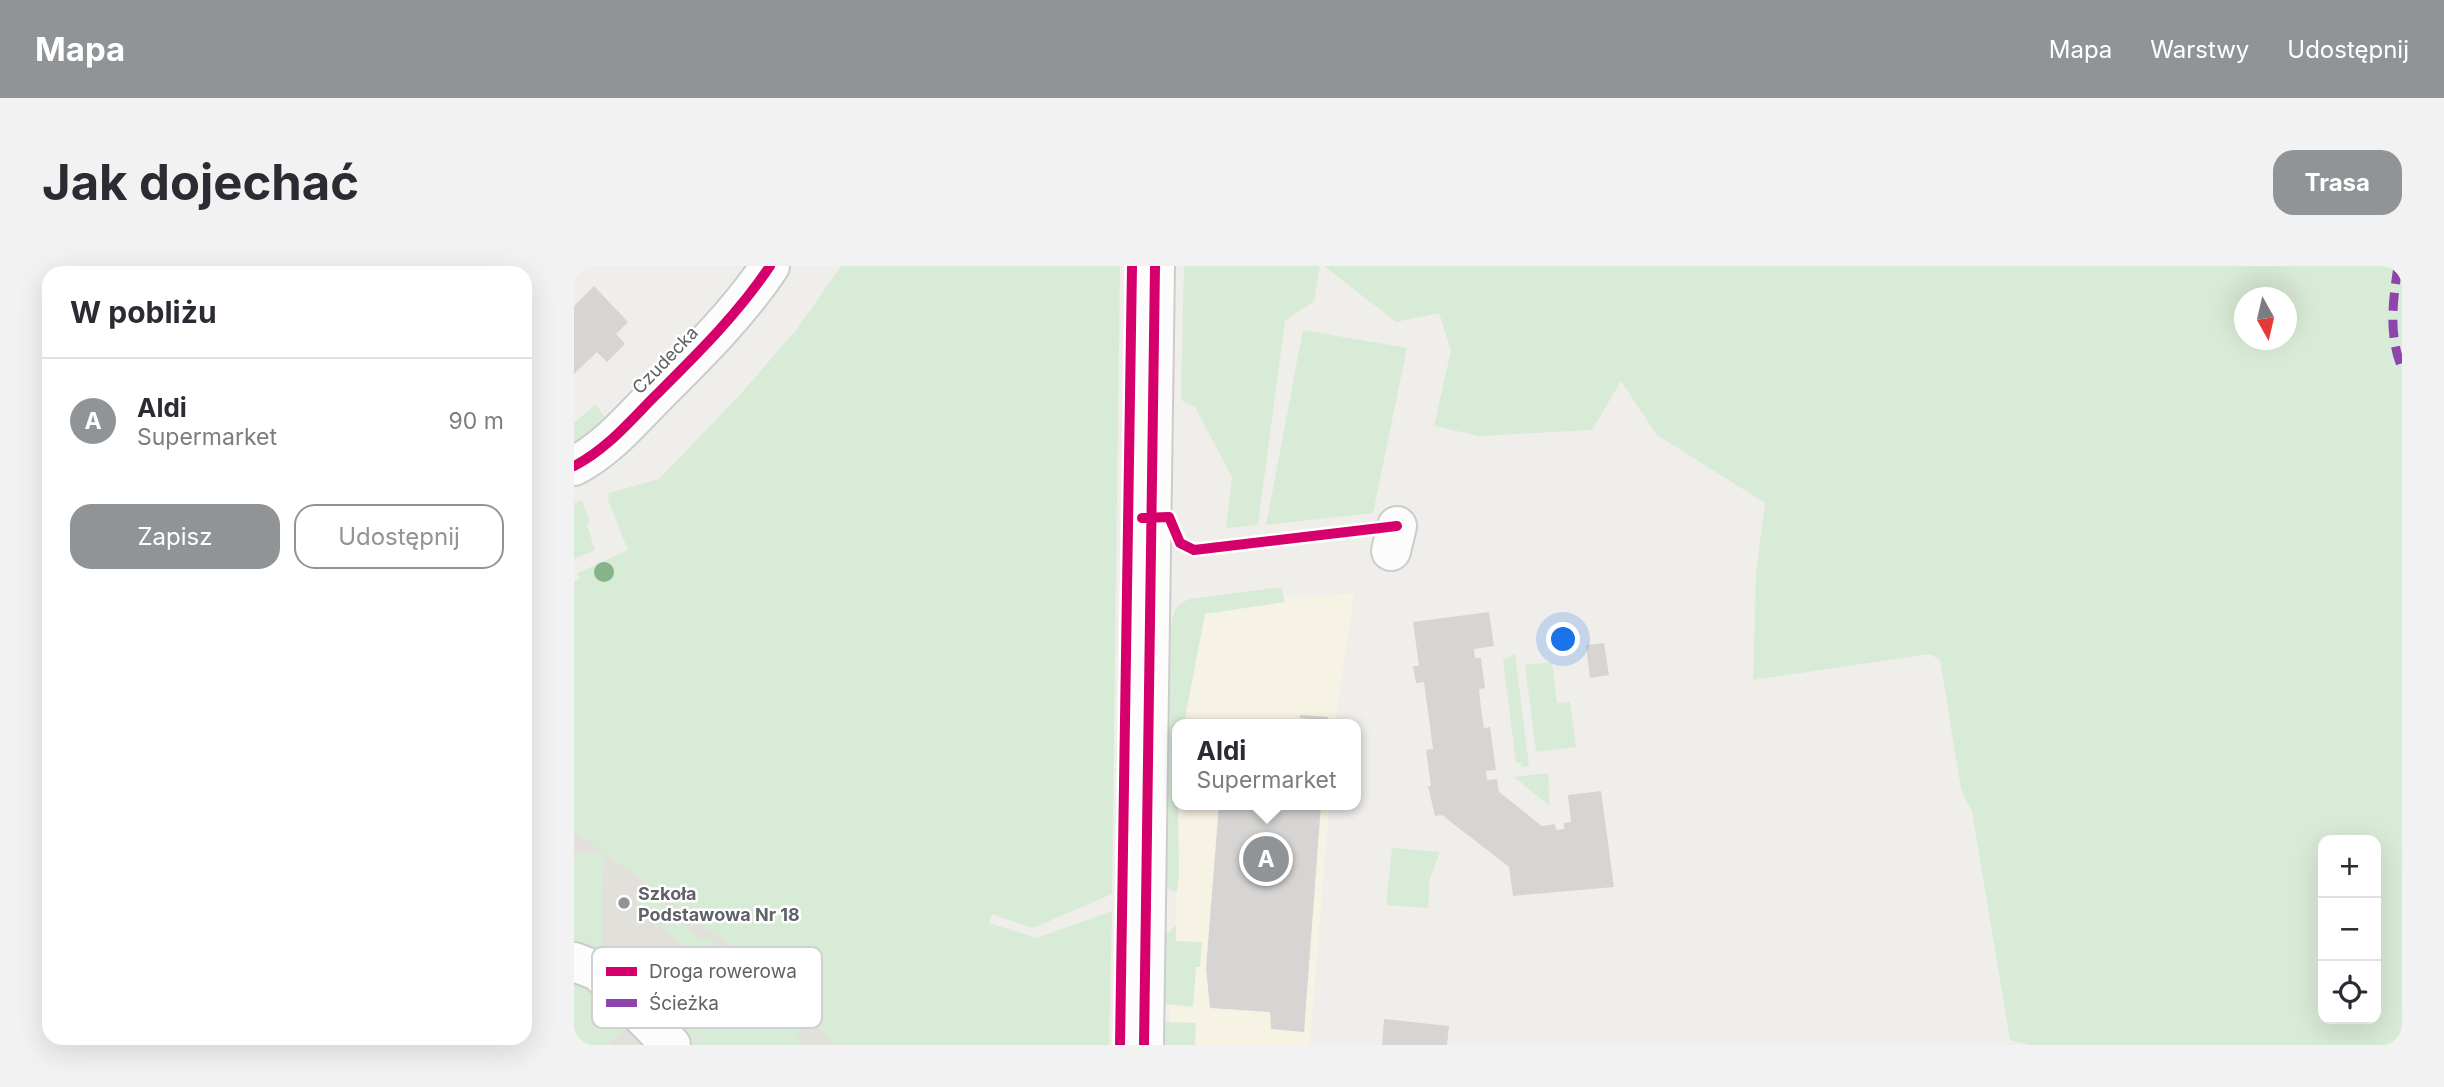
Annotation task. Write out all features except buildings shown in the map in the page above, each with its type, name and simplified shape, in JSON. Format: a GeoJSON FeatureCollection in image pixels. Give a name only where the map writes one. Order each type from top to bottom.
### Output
{"type":"FeatureCollection","features":[{"type":"Feature","properties":{"kind":"street","name":"Czudecka"},"geometry":{"type":"LineString","coordinates":[[574,466],[608,443],[697,353],[734,313],[770,266]]}},
{"type":"Feature","properties":{"kind":"street"},"geometry":{"type":"LineString","coordinates":[[1144,1045],[1156,266]]}},
{"type":"Feature","properties":{"kind":"street"},"geometry":{"type":"LineString","coordinates":[[574,962],[592,969]]}},
{"type":"Feature","properties":{"kind":"street"},"geometry":{"type":"LineString","coordinates":[[654,1028],[671,1045]]}},
{"type":"Feature","properties":{"kind":"shaded area"},"geometry":{"type":"Polygon","coordinates":[[[1354,594],[1336,719],[1179,719],[1189,612],[1270,598],[1354,594]]]}},
{"type":"Feature","properties":{"kind":"shaded area"},"geometry":{"type":"Polygon","coordinates":[[[1178,810],[1329,810],[1310,1045],[1167,1045],[1175,962],[1178,810]]]}},
{"type":"Feature","properties":{"kind":"shaded area"},"geometry":{"type":"Polygon","coordinates":[[[574,830],[733,947],[592,947],[592,1028],[819,1028],[836,1045],[574,1045],[574,830]]]}},
{"type":"Feature","properties":{"kind":"green space"},"geometry":{"type":"Polygon","coordinates":[[[841,266],[1120,266],[1112,894],[1033,928],[992,914],[989,923],[1037,938],[1112,911],[1109,1045],[835,1045],[818,1028],[822,1028],[822,947],[733,947],[574,831],[574,582],[580,579],[578,573],[628,550],[608,500],[609,493],[659,479],[738,397],[797,329],[841,266]]]}},
{"type":"Feature","properties":{"kind":"green space"},"geometry":{"type":"Polygon","coordinates":[[[1184,266],[1320,266],[1314,301],[1285,321],[1258,525],[1226,528],[1232,477],[1195,407],[1181,400],[1184,266]]]}},
{"type":"Feature","properties":{"kind":"green space"},"geometry":{"type":"Polygon","coordinates":[[[1324,266],[2402,266],[2402,1045],[2030,1045],[2010,1040],[1972,812],[1961,789],[1940,660],[1930,654],[1753,680],[1756,573],[1765,503],[1657,435],[1621,381],[1592,430],[1479,436],[1434,426],[1451,350],[1439,313],[1396,322],[1324,266]]]}},
{"type":"Feature","properties":{"kind":"green space"},"geometry":{"type":"Polygon","coordinates":[[[1303,330],[1407,348],[1373,513],[1266,525],[1303,330]]]}},
{"type":"Feature","properties":{"kind":"green space"},"geometry":{"type":"Polygon","coordinates":[[[596,404],[606,420],[574,446],[574,423],[596,404]]]}},
{"type":"Feature","properties":{"kind":"green space"},"geometry":{"type":"Polygon","coordinates":[[[582,501],[590,521],[587,525],[595,550],[574,559],[574,503],[582,501]]]}},
{"type":"Feature","properties":{"kind":"green space"},"geometry":{"type":"Polygon","coordinates":[[[1281,587],[1285,602],[1205,614],[1185,719],[1172,719],[1172,810],[1178,810],[1177,892],[1167,888],[1171,629],[1173,614],[1181,604],[1190,599],[1281,587]]]}},
{"type":"Feature","properties":{"kind":"green space"},"geometry":{"type":"Polygon","coordinates":[[[1515,654],[1529,766],[1521,767],[1521,763],[1516,763],[1503,660],[1515,654]]]}},
{"type":"Feature","properties":{"kind":"green space"},"geometry":{"type":"Polygon","coordinates":[[[1552,662],[1557,703],[1570,702],[1576,747],[1536,752],[1525,665],[1552,662]]]}},
{"type":"Feature","properties":{"kind":"green space"},"geometry":{"type":"Polygon","coordinates":[[[1548,773],[1550,806],[1514,777],[1548,773]]]}},
{"type":"Feature","properties":{"kind":"green space"},"geometry":{"type":"Polygon","coordinates":[[[1392,848],[1440,852],[1430,878],[1428,908],[1386,905],[1392,848]]]}},
{"type":"Feature","properties":{"kind":"green space"},"geometry":{"type":"Polygon","coordinates":[[[574,853],[603,853],[602,947],[574,947],[574,853]]]}},
{"type":"Feature","properties":{"kind":"green space"},"geometry":{"type":"Polygon","coordinates":[[[647,888],[701,942],[707,936],[718,947],[682,947],[636,900],[647,888]]]}},
{"type":"Feature","properties":{"kind":"green space"},"geometry":{"type":"Polygon","coordinates":[[[1176,925],[1176,941],[1202,942],[1200,967],[1196,967],[1193,1007],[1165,1004],[1166,935],[1176,925]]]}},
{"type":"Feature","properties":{"kind":"green space"},"geometry":{"type":"Polygon","coordinates":[[[574,974],[592,989],[592,1028],[626,1028],[608,1045],[574,1045],[574,974]]]}},
{"type":"Feature","properties":{"kind":"green space"},"geometry":{"type":"Polygon","coordinates":[[[1166,1022],[1196,1023],[1195,1045],[1164,1045],[1166,1022]]]}},
{"type":"Feature","properties":{"kind":"green space"},"geometry":{"type":"Polygon","coordinates":[[[677,1028],[798,1028],[802,1032],[796,1038],[803,1045],[694,1045],[677,1028]]]}},
{"type":"Feature","properties":{"kind":"marked path"},"geometry":{"type":"LineString","coordinates":[[2398,266],[2393,330],[2402,368]]}},
{"type":"Feature","properties":{"kind":"cycle path"},"geometry":{"type":"LineString","coordinates":[[574,466],[597,452],[617,434],[686,365],[730,317],[770,266]]}},
{"type":"Feature","properties":{"kind":"cycle path"},"geometry":{"type":"LineString","coordinates":[[1120,1045],[1132,266]]}},
{"type":"Feature","properties":{"kind":"cycle path"},"geometry":{"type":"LineString","coordinates":[[1144,1045],[1155,266]]}},
{"type":"Feature","properties":{"kind":"cycle path"},"geometry":{"type":"LineString","coordinates":[[1142,518],[1169,517],[1180,543],[1194,550],[1397,526]]}},
{"type":"Feature","properties":{"kind":"place","name":"Aldi"},"geometry":{"type":"Point","coordinates":[1266,859]}},
{"type":"Feature","properties":{"kind":"place","name":"Szkoła Podstawowa Nr 18"},"geometry":{"type":"Point","coordinates":[624,903]}}]}
